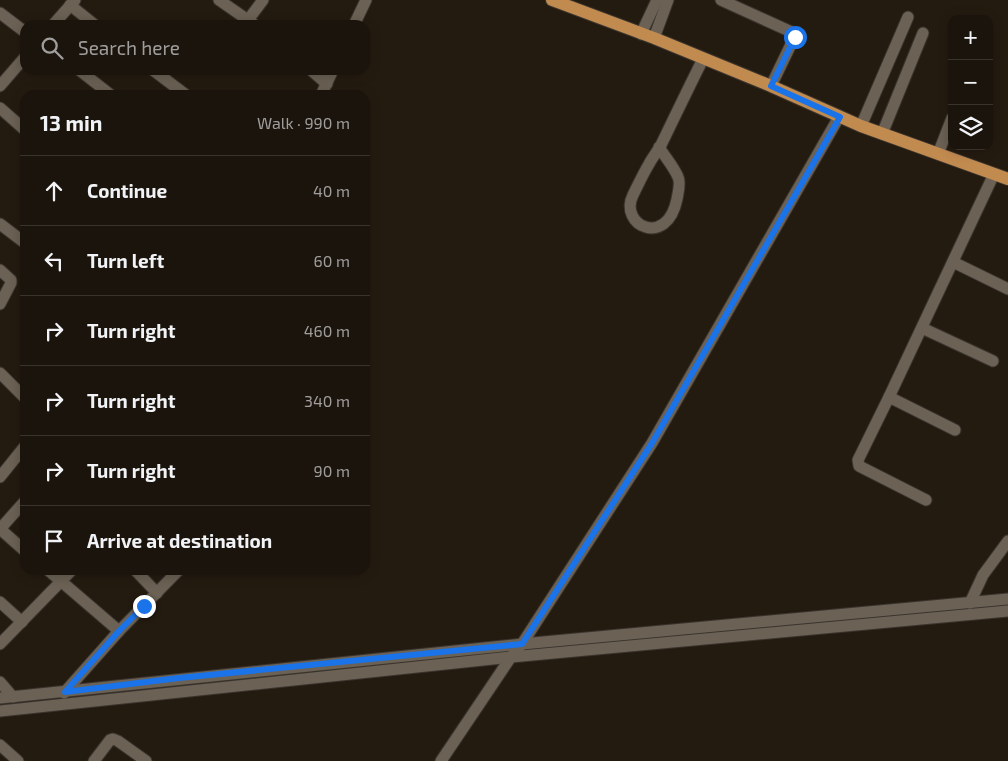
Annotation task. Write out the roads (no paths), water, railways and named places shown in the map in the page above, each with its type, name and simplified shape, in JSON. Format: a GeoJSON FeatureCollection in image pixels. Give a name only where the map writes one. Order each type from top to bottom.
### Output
{"type":"FeatureCollection","features":[{"type":"Feature","properties":{"kind":"main road"},"geometry":{"type":"LineString","coordinates":[[552,0],[654,38],[771,86],[861,126],[1008,180]]}},
{"type":"Feature","properties":{"kind":"street"},"geometry":{"type":"LineString","coordinates":[[219,0],[248,20]]}},
{"type":"Feature","properties":{"kind":"street"},"geometry":{"type":"LineString","coordinates":[[252,20],[263,0]]}},
{"type":"Feature","properties":{"kind":"street"},"geometry":{"type":"LineString","coordinates":[[356,20],[366,0]]}},
{"type":"Feature","properties":{"kind":"street"},"geometry":{"type":"LineString","coordinates":[[641,34],[657,0]]}},
{"type":"Feature","properties":{"kind":"street"},"geometry":{"type":"LineString","coordinates":[[654,38],[668,0]]}},
{"type":"Feature","properties":{"kind":"street"},"geometry":{"type":"LineString","coordinates":[[727,1],[796,34],[771,86]]}},
{"type":"Feature","properties":{"kind":"street"},"geometry":{"type":"LineString","coordinates":[[57,20],[73,2],[90,20]]}},
{"type":"Feature","properties":{"kind":"street"},"geometry":{"type":"LineString","coordinates":[[0,13],[20,28]]}},
{"type":"Feature","properties":{"kind":"street"},"geometry":{"type":"LineString","coordinates":[[861,126],[908,18]]}},
{"type":"Feature","properties":{"kind":"street"},"geometry":{"type":"LineString","coordinates":[[882,134],[924,33]]}},
{"type":"Feature","properties":{"kind":"street"},"geometry":{"type":"LineString","coordinates":[[660,148],[679,178],[679,188],[672,214],[665,225],[656,229],[639,224],[632,216],[629,203],[649,164],[660,148],[703,59]]}},
{"type":"Feature","properties":{"kind":"street"},"geometry":{"type":"LineString","coordinates":[[0,86],[20,64]]}},
{"type":"Feature","properties":{"kind":"street"},"geometry":{"type":"LineString","coordinates":[[85,75],[105,90]]}},
{"type":"Feature","properties":{"kind":"street"},"geometry":{"type":"LineString","coordinates":[[160,75],[179,90]]}},
{"type":"Feature","properties":{"kind":"street"},"geometry":{"type":"LineString","coordinates":[[317,75],[327,84]]}},
{"type":"Feature","properties":{"kind":"street"},"geometry":{"type":"LineString","coordinates":[[324,90],[331,75]]}},
{"type":"Feature","properties":{"kind":"street"},"geometry":{"type":"LineString","coordinates":[[0,108],[20,126]]}},
{"type":"Feature","properties":{"kind":"street"},"geometry":{"type":"LineString","coordinates":[[441,761],[522,644],[652,443],[840,117]]}},
{"type":"Feature","properties":{"kind":"street"},"geometry":{"type":"LineString","coordinates":[[938,154],[948,128]]}},
{"type":"Feature","properties":{"kind":"street"},"geometry":{"type":"LineString","coordinates":[[926,500],[859,466],[858,460],[890,397],[994,174]]}},
{"type":"Feature","properties":{"kind":"street"},"geometry":{"type":"LineString","coordinates":[[0,224],[20,239]]}},
{"type":"Feature","properties":{"kind":"street"},"geometry":{"type":"LineString","coordinates":[[953,262],[1008,289]]}},
{"type":"Feature","properties":{"kind":"street"},"geometry":{"type":"LineString","coordinates":[[0,270],[11,280],[11,284],[0,304]]}},
{"type":"Feature","properties":{"kind":"street"},"geometry":{"type":"LineString","coordinates":[[922,328],[993,361]]}},
{"type":"Feature","properties":{"kind":"street"},"geometry":{"type":"LineString","coordinates":[[1,376],[20,393]]}},
{"type":"Feature","properties":{"kind":"street"},"geometry":{"type":"LineString","coordinates":[[890,397],[955,430]]}},
{"type":"Feature","properties":{"kind":"street"},"geometry":{"type":"LineString","coordinates":[[0,477],[20,452]]}},
{"type":"Feature","properties":{"kind":"street"},"geometry":{"type":"LineString","coordinates":[[20,507],[0,529],[20,547]]}},
{"type":"Feature","properties":{"kind":"street"},"geometry":{"type":"LineString","coordinates":[[970,603],[983,575],[1008,541]]}},
{"type":"Feature","properties":{"kind":"street"},"geometry":{"type":"LineString","coordinates":[[54,575],[119,631]]}},
{"type":"Feature","properties":{"kind":"street"},"geometry":{"type":"LineString","coordinates":[[0,644],[67,575]]}},
{"type":"Feature","properties":{"kind":"street"},"geometry":{"type":"LineString","coordinates":[[140,575],[157,593]]}},
{"type":"Feature","properties":{"kind":"street"},"geometry":{"type":"LineString","coordinates":[[53,706],[119,631],[173,575]]}},
{"type":"Feature","properties":{"kind":"street"},"geometry":{"type":"LineString","coordinates":[[0,698],[522,644],[1008,599]]}},
{"type":"Feature","properties":{"kind":"street"},"geometry":{"type":"LineString","coordinates":[[0,602],[22,622]]}},
{"type":"Feature","properties":{"kind":"street"},"geometry":{"type":"LineString","coordinates":[[0,711],[511,658],[1008,611]]}},
{"type":"Feature","properties":{"kind":"street"},"geometry":{"type":"LineString","coordinates":[[0,682],[13,697]]}},
{"type":"Feature","properties":{"kind":"street"},"geometry":{"type":"LineString","coordinates":[[94,761],[110,740],[114,739],[146,761]]}},
{"type":"Feature","properties":{"kind":"street"},"geometry":{"type":"LineString","coordinates":[[1,748],[18,761]]}}]}
